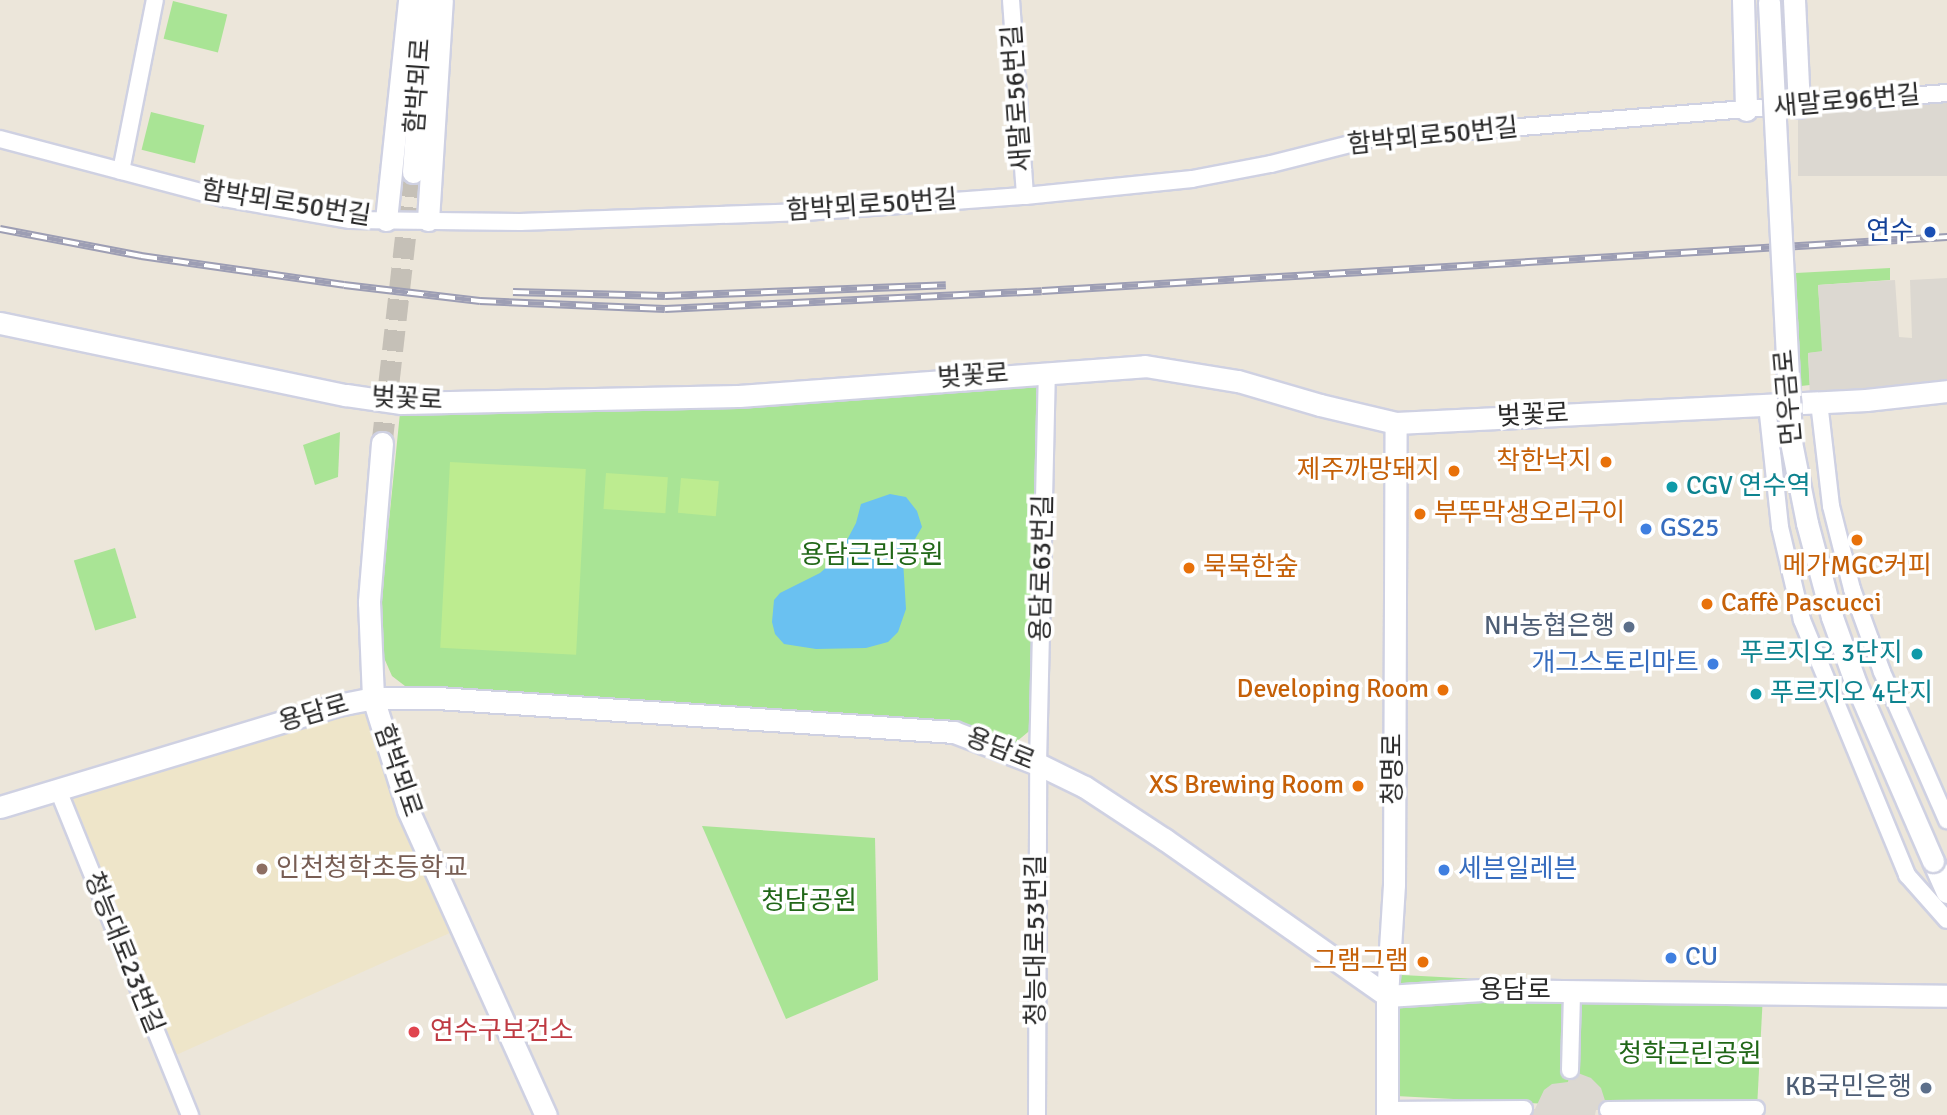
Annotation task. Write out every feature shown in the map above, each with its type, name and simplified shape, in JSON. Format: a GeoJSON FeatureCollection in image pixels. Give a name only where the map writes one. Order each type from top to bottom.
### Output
{"type":"FeatureCollection","features":[{"type":"Feature","properties":{"kind":"street"},"geometry":{"type":"LineString","coordinates":[[121,171],[155,0]]}},
{"type":"Feature","properties":{"kind":"street"},"geometry":{"type":"LineString","coordinates":[[386,220],[409,0]]}},
{"type":"Feature","properties":{"kind":"street","name":"함박뫼로"},"geometry":{"type":"LineString","coordinates":[[413,172],[426,0]]}},
{"type":"Feature","properties":{"kind":"street"},"geometry":{"type":"LineString","coordinates":[[428,220],[442,0]]}},
{"type":"Feature","properties":{"kind":"street","name":"새말로56번길"},"geometry":{"type":"LineString","coordinates":[[1011,0],[1025,196]]}},
{"type":"Feature","properties":{"kind":"street"},"geometry":{"type":"LineString","coordinates":[[1743,0],[1746,110]]}},
{"type":"Feature","properties":{"kind":"street"},"geometry":{"type":"LineString","coordinates":[[1794,0],[1799,107]]}},
{"type":"Feature","properties":{"kind":"street","name":"먼우금로"},"geometry":{"type":"LineString","coordinates":[[1768,1],[1791,443],[1807,523],[1832,617],[1856,684],[1947,892]]}},
{"type":"Feature","properties":{"kind":"street","name":"새말로96번길"},"geometry":{"type":"LineString","coordinates":[[1746,110],[1947,93]]}},
{"type":"Feature","properties":{"kind":"street","name":"함박뫼로50번길"},"geometry":{"type":"LineString","coordinates":[[0,139],[224,198],[350,219],[520,222],[805,212],[1025,196],[1192,179],[1271,164],[1370,139],[1746,110]]}},
{"type":"Feature","properties":{"kind":"street","name":"벚꽃로"},"geometry":{"type":"LineString","coordinates":[[0,323],[346,396],[401,403],[739,396],[1145,366],[1238,381],[1320,405],[1396,423],[1819,402],[1947,391]]}},
{"type":"Feature","properties":{"kind":"street","name":"용담로63번길"},"geometry":{"type":"LineString","coordinates":[[1038,764],[1047,372]]}},
{"type":"Feature","properties":{"kind":"street","name":"먼우금로"},"geometry":{"type":"LineString","coordinates":[[1819,402],[1831,506],[1853,589],[1882,672],[1947,820]]}},
{"type":"Feature","properties":{"kind":"street","name":"먼우금로"},"geometry":{"type":"LineString","coordinates":[[1767,405],[1780,527],[1802,620],[1907,875],[1947,920]]}},
{"type":"Feature","properties":{"kind":"street","name":"청명로"},"geometry":{"type":"LineString","coordinates":[[1387,1113],[1387,996],[1394,884],[1396,423]]}},
{"type":"Feature","properties":{"kind":"street","name":"함박뫼로"},"geometry":{"type":"LineString","coordinates":[[382,443],[369,602],[373,698],[408,810],[546,1115]]}},
{"type":"Feature","properties":{"kind":"street","name":"용담로"},"geometry":{"type":"LineString","coordinates":[[0,807],[338,705],[373,698],[437,698],[954,732],[1038,764],[1084,787],[1164,839],[1387,996],[1482,990],[1947,996]]}},
{"type":"Feature","properties":{"kind":"street","name":"청능대로53번길"},"geometry":{"type":"LineString","coordinates":[[1037,1115],[1038,764]]}},
{"type":"Feature","properties":{"kind":"street","name":"청능대로23번길"},"geometry":{"type":"LineString","coordinates":[[58,790],[190,1115]]}},
{"type":"Feature","properties":{"kind":"street"},"geometry":{"type":"LineString","coordinates":[[1570,1070],[1572,992]]}},
{"type":"Feature","properties":{"kind":"street"},"geometry":{"type":"LineString","coordinates":[[1387,1113],[1524,1109]]}},
{"type":"Feature","properties":{"kind":"street"},"geometry":{"type":"LineString","coordinates":[[1608,1110],[1756,1109]]}},
{"type":"Feature","properties":{"kind":"shaded area"},"geometry":{"type":"Polygon","coordinates":[[[1798,93],[1947,93],[1947,176],[1798,176],[1798,93]]]}},
{"type":"Feature","properties":{"kind":"shaded area"},"geometry":{"type":"Polygon","coordinates":[[[1947,278],[1947,385],[1810,398],[1808,353],[1822,351],[1818,285],[1895,280],[1899,337],[1912,338],[1910,280],[1947,278]]]}},
{"type":"Feature","properties":{"kind":"shaded area","name":"인천청학초등학교"},"geometry":{"type":"Polygon","coordinates":[[[373,698],[461,928],[167,1059],[58,790],[373,698]]]}},
{"type":"Feature","properties":{"kind":"shaded area"},"geometry":{"type":"Polygon","coordinates":[[[1570,1070],[1591,1078],[1601,1088],[1608,1110],[1596,1110],[1595,1115],[1523,1115],[1524,1109],[1535,1109],[1544,1090],[1552,1084],[1568,1082],[1570,1070]]]}},
{"type":"Feature","properties":{"kind":"green space"},"geometry":{"type":"Polygon","coordinates":[[[173,1],[227,15],[218,52],[164,39],[173,1]]]}},
{"type":"Feature","properties":{"kind":"green space"},"geometry":{"type":"Polygon","coordinates":[[[151,112],[204,125],[195,163],[142,150],[151,112]]]}},
{"type":"Feature","properties":{"kind":"green space"},"geometry":{"type":"Polygon","coordinates":[[[1890,268],[1890,280],[1818,285],[1823,352],[1808,353],[1810,385],[1801,386],[1796,273],[1890,268]]]}},
{"type":"Feature","properties":{"kind":"green space","name":"용담근린공원"},"geometry":{"type":"Polygon","coordinates":[[[1047,372],[1039,723],[1005,751],[961,735],[437,698],[405,686],[392,676],[381,651],[381,600],[401,403],[1047,372]]]}},
{"type":"Feature","properties":{"kind":"green space"},"geometry":{"type":"Polygon","coordinates":[[[340,432],[338,477],[315,485],[303,445],[340,432]]]}},
{"type":"Feature","properties":{"kind":"green space"},"geometry":{"type":"Polygon","coordinates":[[[450,462],[586,469],[576,655],[440,648],[450,462]]]}},
{"type":"Feature","properties":{"kind":"green space"},"geometry":{"type":"Polygon","coordinates":[[[606,473],[668,477],[665,513],[603,509],[606,473]]]}},
{"type":"Feature","properties":{"kind":"green space"},"geometry":{"type":"Polygon","coordinates":[[[681,478],[719,481],[716,516],[678,513],[681,478]]]}},
{"type":"Feature","properties":{"kind":"green space"},"geometry":{"type":"Polygon","coordinates":[[[115,548],[136,618],[95,630],[74,561],[115,548]]]}},
{"type":"Feature","properties":{"kind":"green space","name":"청담공원"},"geometry":{"type":"Polygon","coordinates":[[[702,826],[875,838],[878,980],[786,1019],[702,826]]]}},
{"type":"Feature","properties":{"kind":"green space","name":"청학근린공원"},"geometry":{"type":"Polygon","coordinates":[[[1388,974],[1763,994],[1757,1115],[1381,1095],[1388,974]]]}},
{"type":"Feature","properties":{"kind":"water"},"geometry":{"type":"Polygon","coordinates":[[[890,494],[906,497],[917,511],[922,527],[903,560],[906,609],[898,632],[888,642],[866,648],[816,649],[784,644],[775,634],[772,622],[774,600],[780,593],[820,573],[838,557],[856,523],[861,504],[890,494]]]}},
{"type":"Feature","properties":{"kind":"tunnel"},"geometry":{"type":"LineString","coordinates":[[382,443],[413,172]]}},
{"type":"Feature","properties":{"kind":"railway"},"geometry":{"type":"LineString","coordinates":[[0,229],[141,256],[344,285],[480,301],[665,309],[1042,291],[1947,237]]}},
{"type":"Feature","properties":{"kind":"railway"},"geometry":{"type":"LineString","coordinates":[[513,292],[665,296],[946,285]]}},
{"type":"Feature","properties":{"kind":"place","name":"연수"},"geometry":{"type":"Point","coordinates":[1930,232]}},
{"type":"Feature","properties":{"kind":"place","name":"착한낙지"},"geometry":{"type":"Point","coordinates":[1606,462]}},
{"type":"Feature","properties":{"kind":"place","name":"제주까망돼지"},"geometry":{"type":"Point","coordinates":[1454,471]}},
{"type":"Feature","properties":{"kind":"place","name":"CGV 연수역"},"geometry":{"type":"Point","coordinates":[1672,487]}},
{"type":"Feature","properties":{"kind":"place","name":"부뚜막생오리구이"},"geometry":{"type":"Point","coordinates":[1420,514]}},
{"type":"Feature","properties":{"kind":"place","name":"GS25"},"geometry":{"type":"Point","coordinates":[1646,529]}},
{"type":"Feature","properties":{"kind":"place","name":"메가MGC커피"},"geometry":{"type":"Point","coordinates":[1857,540]}},
{"type":"Feature","properties":{"kind":"place","name":"묵묵한숲"},"geometry":{"type":"Point","coordinates":[1189,568]}},
{"type":"Feature","properties":{"kind":"place","name":"Caffè Pascucci"},"geometry":{"type":"Point","coordinates":[1707,604]}},
{"type":"Feature","properties":{"kind":"place","name":"NH농협은행"},"geometry":{"type":"Point","coordinates":[1629,627]}},
{"type":"Feature","properties":{"kind":"place","name":"푸르지오 3단지"},"geometry":{"type":"Point","coordinates":[1917,654]}},
{"type":"Feature","properties":{"kind":"place","name":"개그스토리마트"},"geometry":{"type":"Point","coordinates":[1713,664]}},
{"type":"Feature","properties":{"kind":"place","name":"Developing Room"},"geometry":{"type":"Point","coordinates":[1443,690]}},
{"type":"Feature","properties":{"kind":"place","name":"푸르지오 4단지"},"geometry":{"type":"Point","coordinates":[1756,694]}},
{"type":"Feature","properties":{"kind":"place","name":"XS Brewing Room"},"geometry":{"type":"Point","coordinates":[1358,786]}},
{"type":"Feature","properties":{"kind":"place","name":"인천청학초등학교"},"geometry":{"type":"Point","coordinates":[262,869]}},
{"type":"Feature","properties":{"kind":"place","name":"세븐일레븐"},"geometry":{"type":"Point","coordinates":[1444,870]}},
{"type":"Feature","properties":{"kind":"place","name":"CU"},"geometry":{"type":"Point","coordinates":[1671,958]}},
{"type":"Feature","properties":{"kind":"place","name":"그램그램"},"geometry":{"type":"Point","coordinates":[1423,962]}},
{"type":"Feature","properties":{"kind":"place","name":"연수구보건소"},"geometry":{"type":"Point","coordinates":[414,1032]}},
{"type":"Feature","properties":{"kind":"place","name":"KB국민은행"},"geometry":{"type":"Point","coordinates":[1926,1088]}}]}
